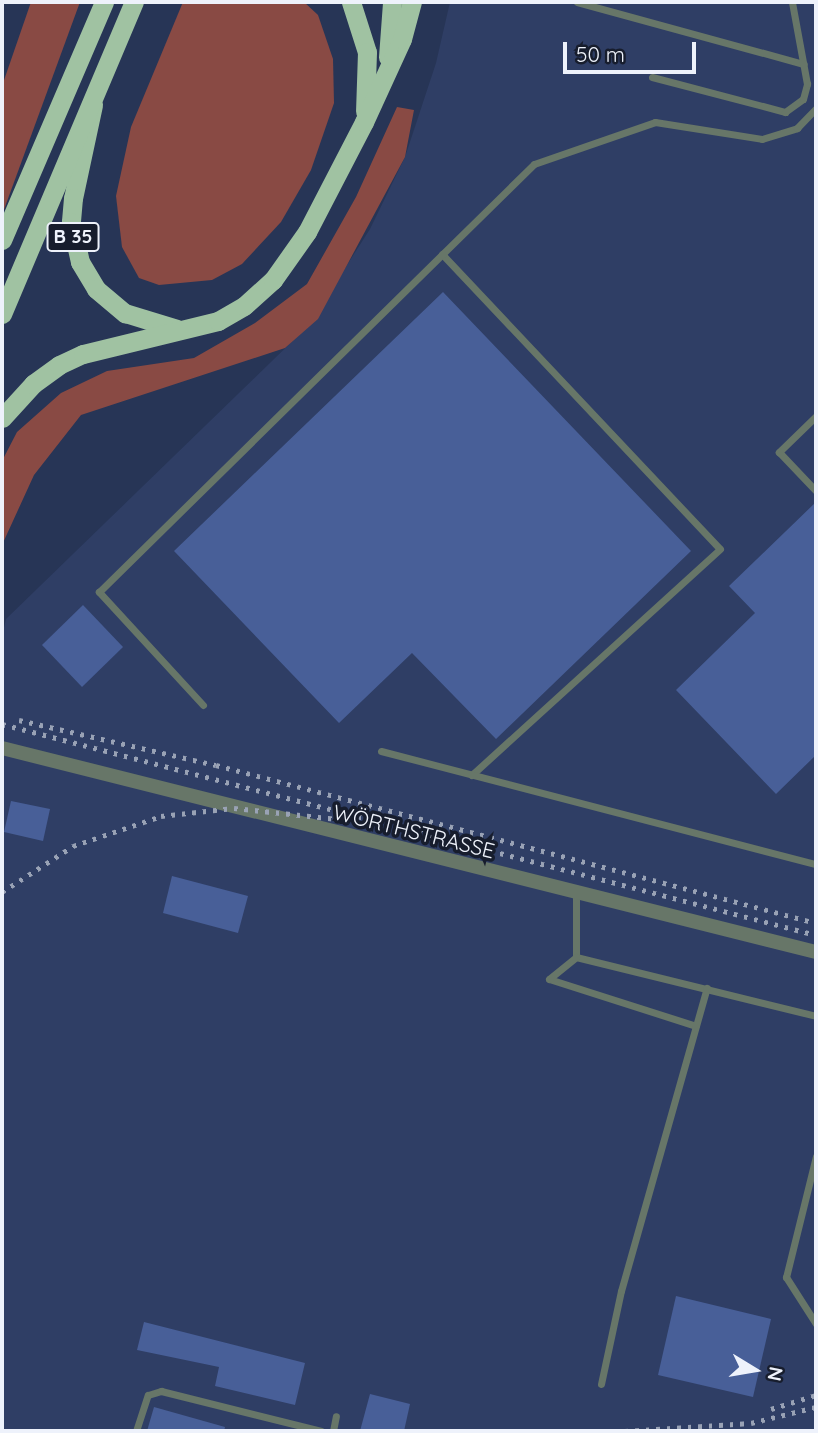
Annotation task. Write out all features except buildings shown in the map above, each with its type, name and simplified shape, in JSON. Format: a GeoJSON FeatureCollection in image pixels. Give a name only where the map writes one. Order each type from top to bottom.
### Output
{"type":"FeatureCollection","features":[{"type":"Feature","properties":{"kind":"highway"},"geometry":{"type":"LineString","coordinates":[[2,240],[104,2]]}},
{"type":"Feature","properties":{"kind":"highway","name":"B 35"},"geometry":{"type":"LineString","coordinates":[[2,314],[96,85],[134,2]]}},
{"type":"Feature","properties":{"kind":"highway"},"geometry":{"type":"LineString","coordinates":[[351,2],[366,52],[364,122]]}},
{"type":"Feature","properties":{"kind":"highway"},"geometry":{"type":"LineString","coordinates":[[386,72],[392,2]]}},
{"type":"Feature","properties":{"kind":"highway"},"geometry":{"type":"LineString","coordinates":[[2,418],[18,398],[59,365],[83,354],[182,330],[232,314],[273,280],[302,241],[364,122],[402,38],[412,2]]}},
{"type":"Feature","properties":{"kind":"highway","name":"B 35"},"geometry":{"type":"LineString","coordinates":[[96,85],[90,135],[73,198],[71,222],[80,262],[96,289],[125,313],[182,330]]}},
{"type":"Feature","properties":{"kind":"street","name":"WÖRTHSTRASSE"},"geometry":{"type":"LineString","coordinates":[[2,748],[816,952]]}},
{"type":"Feature","properties":{"kind":"lane"},"geometry":{"type":"LineString","coordinates":[[577,2],[804,64]]}},
{"type":"Feature","properties":{"kind":"lane"},"geometry":{"type":"LineString","coordinates":[[652,77],[785,112],[803,99],[807,84],[792,2]]}},
{"type":"Feature","properties":{"kind":"lane"},"geometry":{"type":"LineString","coordinates":[[203,705],[99,592],[534,164],[655,122],[762,139],[797,128],[816,108]]}},
{"type":"Feature","properties":{"kind":"lane"},"geometry":{"type":"LineString","coordinates":[[442,254],[720,549],[472,775]]}},
{"type":"Feature","properties":{"kind":"lane"},"geometry":{"type":"LineString","coordinates":[[816,416],[779,452],[816,491]]}},
{"type":"Feature","properties":{"kind":"lane"},"geometry":{"type":"LineString","coordinates":[[381,751],[816,864]]}},
{"type":"Feature","properties":{"kind":"lane"},"geometry":{"type":"LineString","coordinates":[[576,892],[576,957]]}},
{"type":"Feature","properties":{"kind":"lane"},"geometry":{"type":"LineString","coordinates":[[576,957],[549,979],[695,1026]]}},
{"type":"Feature","properties":{"kind":"lane"},"geometry":{"type":"LineString","coordinates":[[576,957],[816,1016]]}},
{"type":"Feature","properties":{"kind":"lane"},"geometry":{"type":"LineString","coordinates":[[601,1384],[621,1291],[707,988]]}},
{"type":"Feature","properties":{"kind":"lane"},"geometry":{"type":"LineString","coordinates":[[816,1156],[786,1277],[816,1324]]}},
{"type":"Feature","properties":{"kind":"lane"},"geometry":{"type":"LineString","coordinates":[[136,1431],[148,1395],[161,1391],[321,1431]]}},
{"type":"Feature","properties":{"kind":"lane"},"geometry":{"type":"LineString","coordinates":[[332,1431],[336,1416]]}},
{"type":"Feature","properties":{"kind":"shaded area"},"geometry":{"type":"Polygon","coordinates":[[[31,2],[80,2],[2,215],[2,86],[31,2]]]}},
{"type":"Feature","properties":{"kind":"shaded area"},"geometry":{"type":"Polygon","coordinates":[[[183,2],[304,2],[318,15],[333,59],[334,103],[311,170],[281,222],[242,264],[212,280],[159,285],[139,278],[122,247],[116,196],[131,127],[183,2]]]}},
{"type":"Feature","properties":{"kind":"shaded area"},"geometry":{"type":"Polygon","coordinates":[[[450,2],[816,2],[816,1431],[2,1431],[2,636],[6,619],[308,326],[370,229],[405,157],[436,63],[450,2]]]}},
{"type":"Feature","properties":{"kind":"shaded area"},"geometry":{"type":"Polygon","coordinates":[[[397,107],[414,110],[405,157],[318,319],[285,348],[81,415],[34,475],[2,545],[2,461],[17,432],[61,393],[107,371],[194,358],[255,323],[307,284],[356,197],[397,107]]]}},
{"type":"Feature","properties":{"kind":"railway"},"geometry":{"type":"LineString","coordinates":[[19,720],[216,765],[816,923]]}},
{"type":"Feature","properties":{"kind":"railway"},"geometry":{"type":"LineString","coordinates":[[2,724],[816,935]]}},
{"type":"Feature","properties":{"kind":"railway"},"geometry":{"type":"LineString","coordinates":[[2,892],[73,846],[161,816],[234,808],[337,819]]}},
{"type":"Feature","properties":{"kind":"railway"},"geometry":{"type":"LineString","coordinates":[[771,1409],[816,1395]]}},
{"type":"Feature","properties":{"kind":"railway"},"geometry":{"type":"LineString","coordinates":[[625,1431],[751,1423],[816,1407]]}}]}
